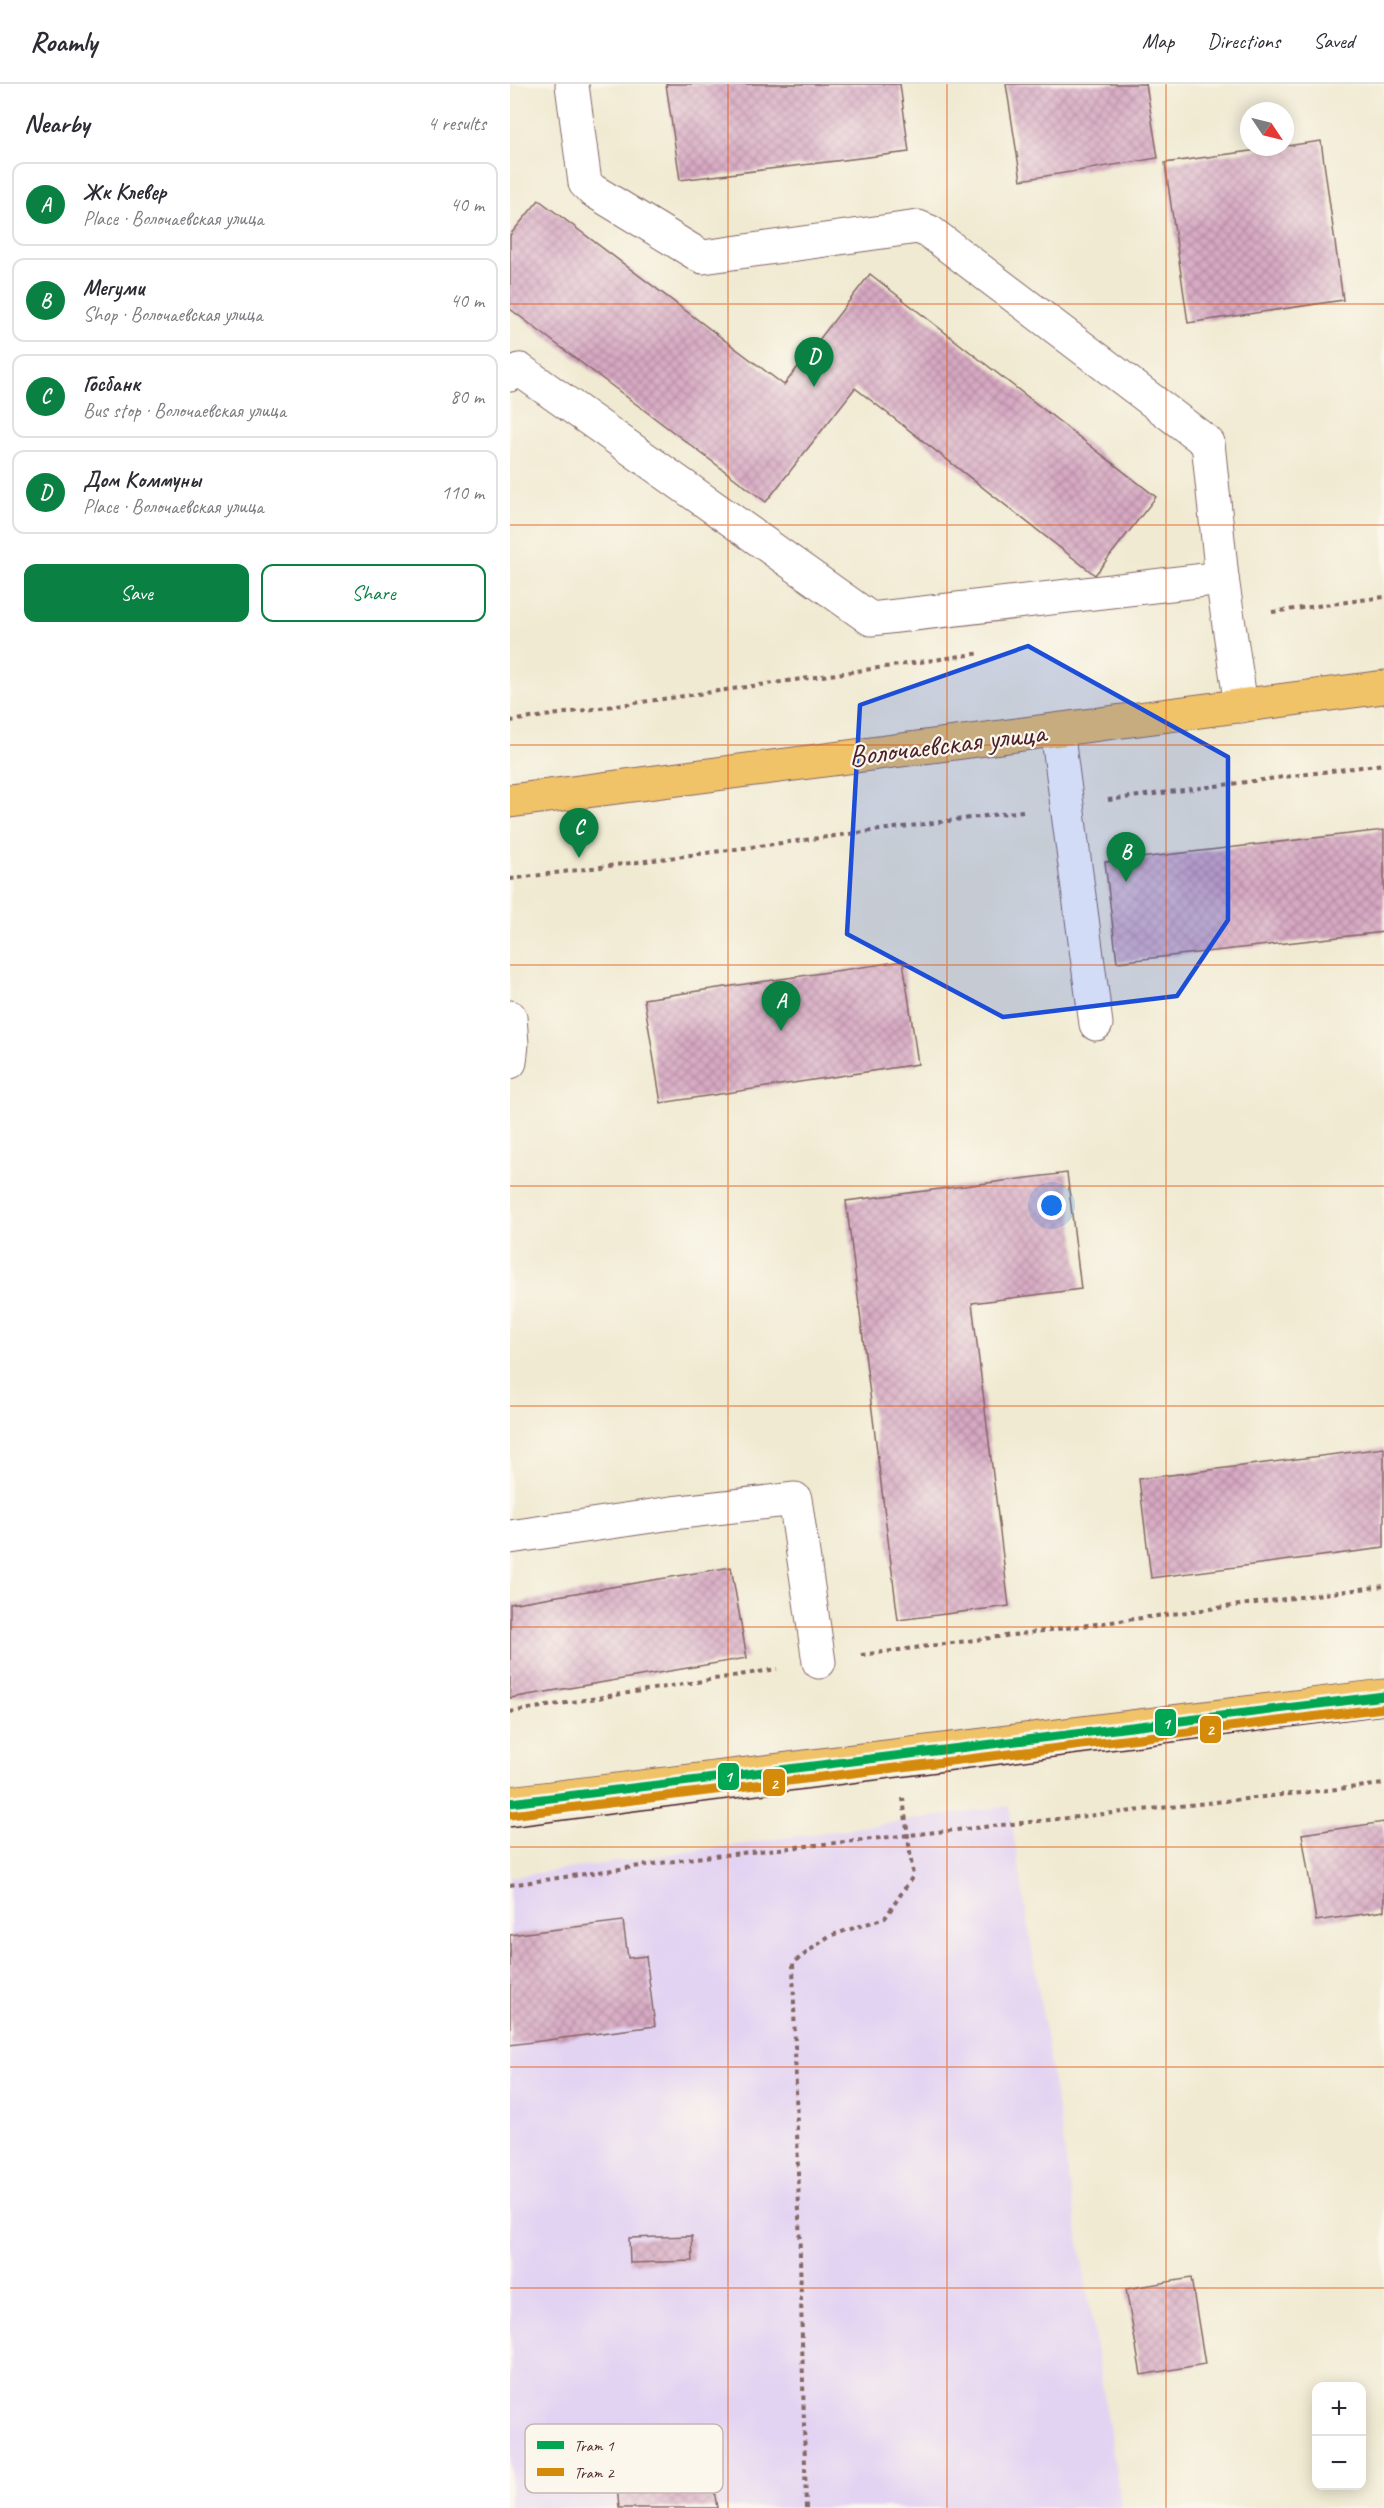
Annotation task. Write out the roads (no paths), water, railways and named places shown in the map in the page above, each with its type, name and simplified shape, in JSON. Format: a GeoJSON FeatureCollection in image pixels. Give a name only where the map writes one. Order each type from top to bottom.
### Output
{"type":"FeatureCollection","features":[{"type":"Feature","properties":{"kind":"main road","name":"Волочаевская улица"},"geometry":{"type":"LineString","coordinates":[[510,801],[1384,687]]}},
{"type":"Feature","properties":{"kind":"main road"},"geometry":{"type":"LineString","coordinates":[[510,1803],[1384,1696]]}},
{"type":"Feature","properties":{"kind":"lane"},"geometry":{"type":"LineString","coordinates":[[572,85],[585,183],[592,190],[697,254],[704,257],[918,227],[939,238],[1208,443],[1222,578],[1241,706]]}},
{"type":"Feature","properties":{"kind":"lane"},"geometry":{"type":"LineString","coordinates":[[510,375],[520,370],[871,619],[1222,578]]}},
{"type":"Feature","properties":{"kind":"lane"},"geometry":{"type":"LineString","coordinates":[[1057,730],[1096,1024]]}},
{"type":"Feature","properties":{"kind":"lane"},"geometry":{"type":"LineString","coordinates":[[510,1017],[513,1044],[510,1062]]}},
{"type":"Feature","properties":{"kind":"lane"},"geometry":{"type":"LineString","coordinates":[[510,1537],[672,1513],[795,1499],[819,1662]]}},
{"type":"Feature","properties":{"kind":"tram line","name":"1"},"geometry":{"type":"LineString","coordinates":[[510,1803],[1384,1696]]}},
{"type":"Feature","properties":{"kind":"tram line","name":"2"},"geometry":{"type":"LineString","coordinates":[[511,1815],[1384,1708]]}},
{"type":"Feature","properties":{"kind":"tram line"},"geometry":{"type":"LineString","coordinates":[[510,1827],[1384,1715]]}},
{"type":"Feature","properties":{"kind":"place","name":"Дом Коммуны"},"geometry":{"type":"Point","coordinates":[814,387]}},
{"type":"Feature","properties":{"kind":"place","name":"Госбанк"},"geometry":{"type":"Point","coordinates":[579,858]}},
{"type":"Feature","properties":{"kind":"place","name":"Мегуми"},"geometry":{"type":"Point","coordinates":[1126,882]}},
{"type":"Feature","properties":{"kind":"place","name":"Жк Клевер"},"geometry":{"type":"Point","coordinates":[781,1031]}}]}
